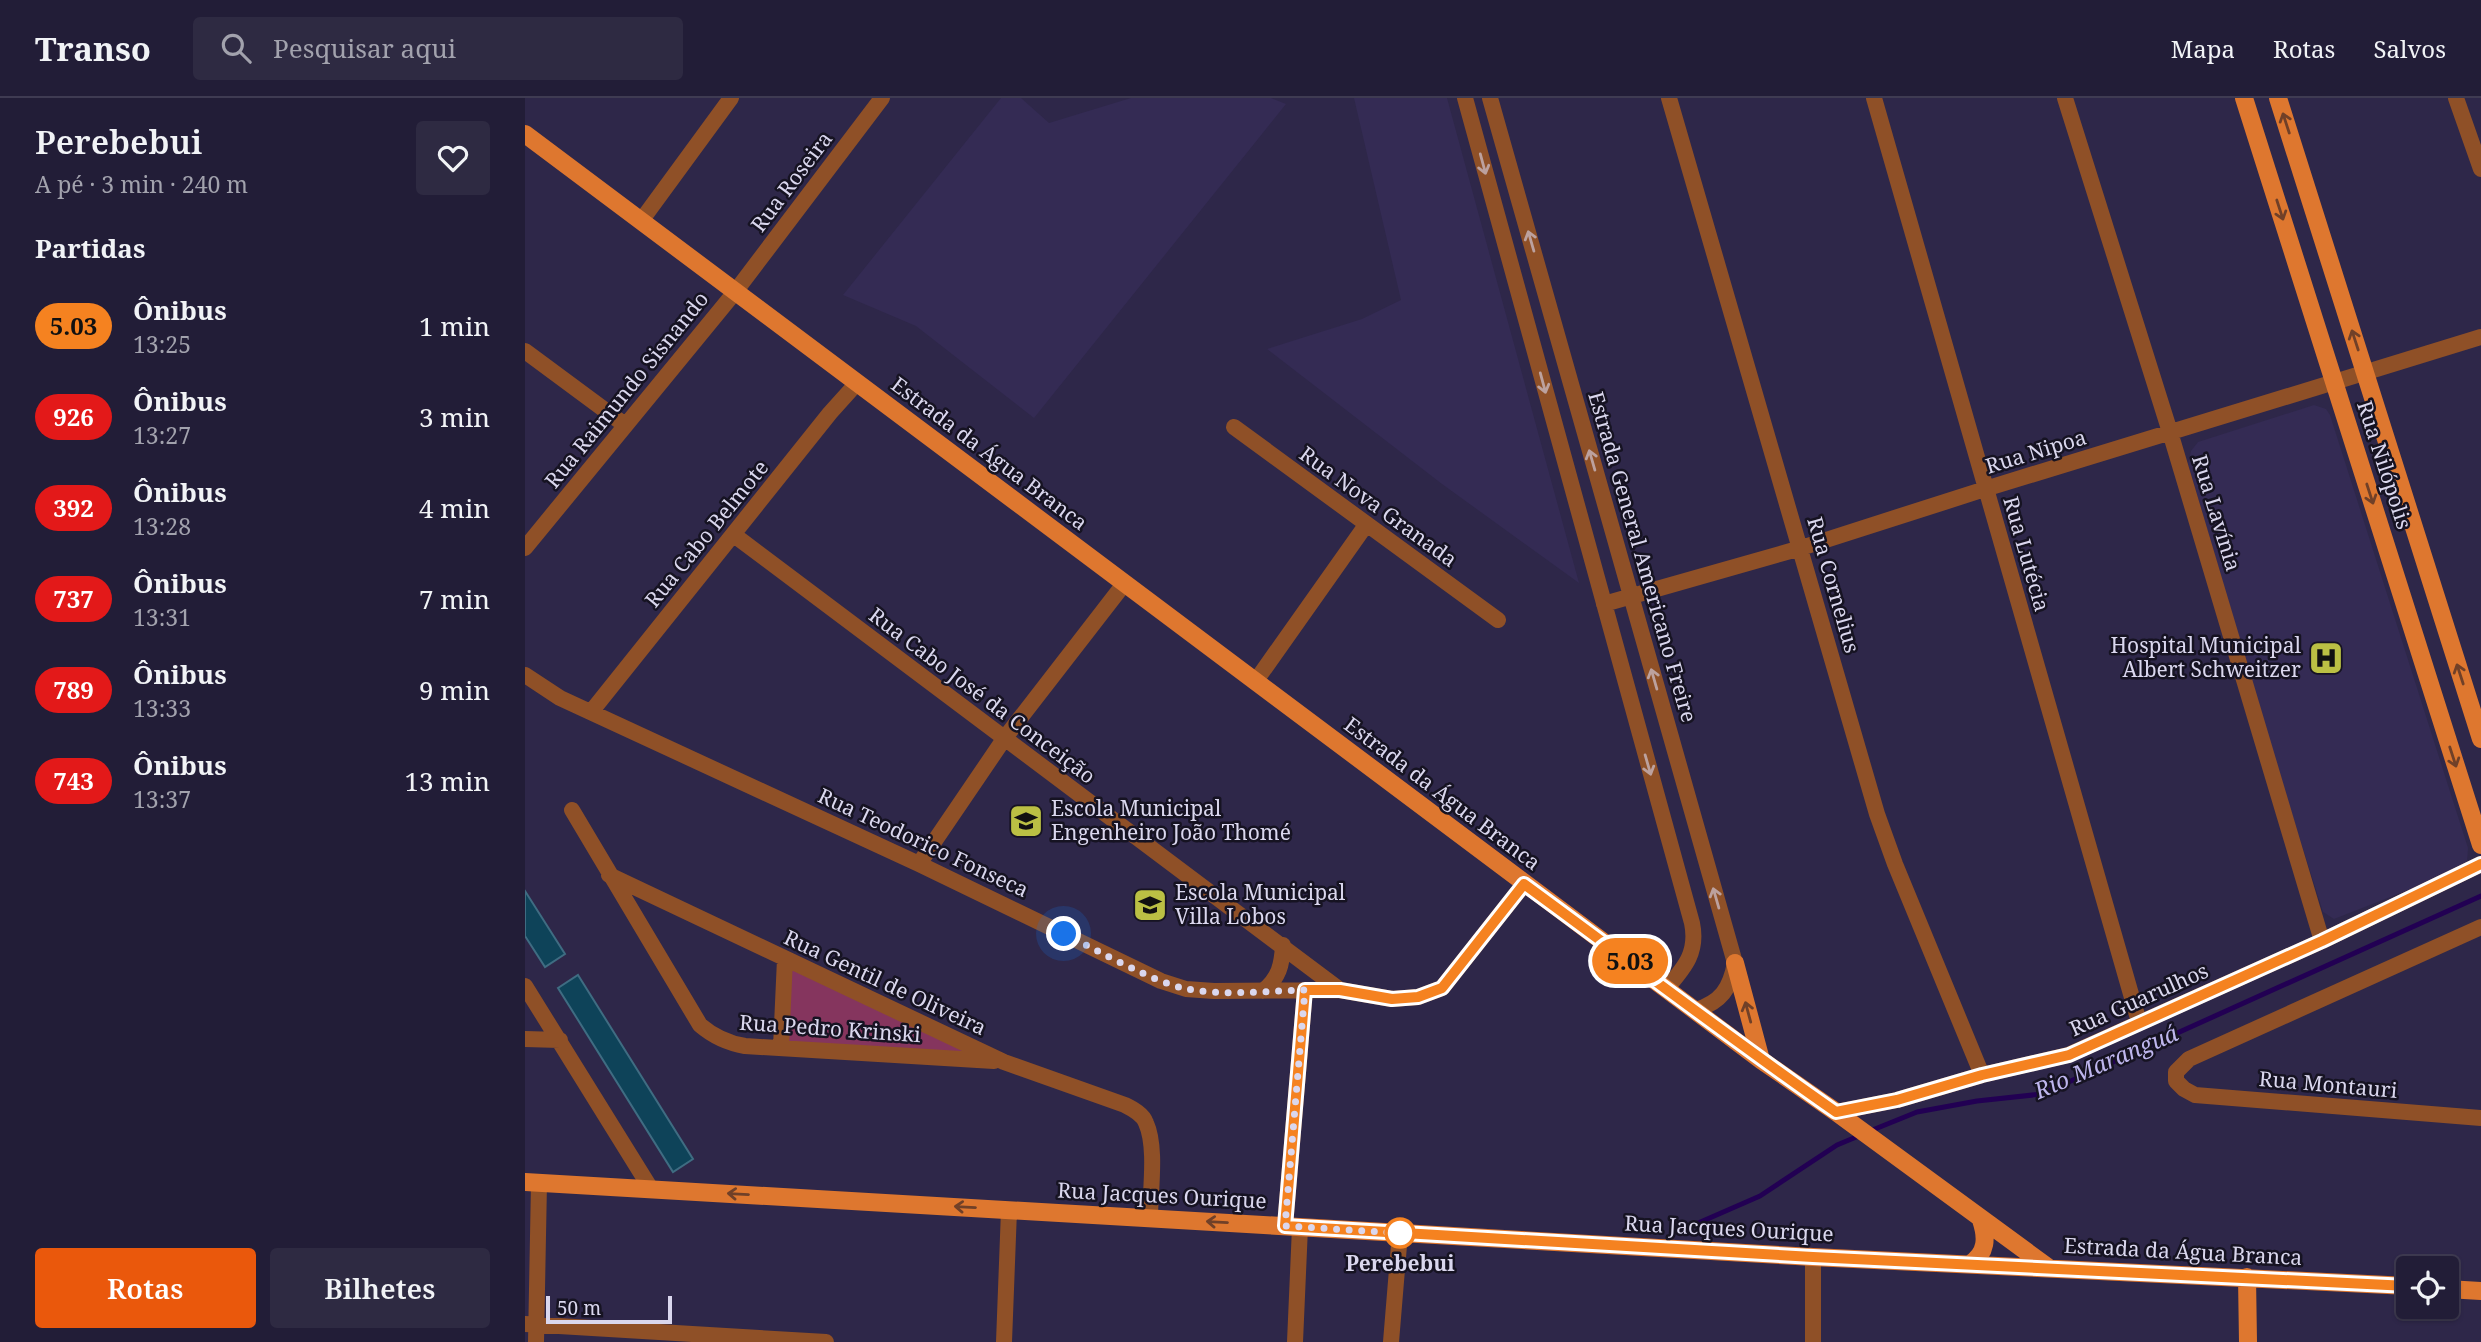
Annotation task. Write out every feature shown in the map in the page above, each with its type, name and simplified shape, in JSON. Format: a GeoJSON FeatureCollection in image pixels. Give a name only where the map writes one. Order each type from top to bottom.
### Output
{"type":"FeatureCollection","features":[{"type":"Feature","properties":{"kind":"main road","name":"Rua Nilópolis"},"geometry":{"type":"LineString","coordinates":[[2244,98],[2481,845]]}},
{"type":"Feature","properties":{"kind":"main road","name":"Rua Nilópolis"},"geometry":{"type":"LineString","coordinates":[[2279,98],[2481,739]]}},
{"type":"Feature","properties":{"kind":"main road","name":"Estrada da Água Branca"},"geometry":{"type":"LineString","coordinates":[[525,134],[1524,884],[1668,988],[1761,1060],[2049,1268],[2396,1285]]}},
{"type":"Feature","properties":{"kind":"main road"},"geometry":{"type":"LineString","coordinates":[[2357,455],[2388,446]]}},
{"type":"Feature","properties":{"kind":"main road"},"geometry":{"type":"LineString","coordinates":[[2400,590],[2431,581]]}},
{"type":"Feature","properties":{"kind":"main road"},"geometry":{"type":"LineString","coordinates":[[1735,963],[1761,1060]]}},
{"type":"Feature","properties":{"kind":"main road","name":"Rua Jacques Ourique"},"geometry":{"type":"LineString","coordinates":[[532,1182],[1813,1257],[2049,1268]]}},
{"type":"Feature","properties":{"kind":"main road"},"geometry":{"type":"LineString","coordinates":[[1970,1265],[1981,1255],[1985,1242],[1981,1220]]}},
{"type":"Feature","properties":{"kind":"main road"},"geometry":{"type":"LineString","coordinates":[[2247,1277],[2248,1342]]}},
{"type":"Feature","properties":{"kind":"main road"},"geometry":{"type":"LineString","coordinates":[[2459,1290],[2481,1291]]}},
{"type":"Feature","properties":{"kind":"street"},"geometry":{"type":"LineString","coordinates":[[641,221],[731,98]]}},
{"type":"Feature","properties":{"kind":"street","name":"Rua Roseira"},"geometry":{"type":"LineString","coordinates":[[735,292],[882,98]]}},
{"type":"Feature","properties":{"kind":"street"},"geometry":{"type":"LineString","coordinates":[[1465,98],[1694,933],[1693,952],[1668,988]]}},
{"type":"Feature","properties":{"kind":"street","name":"Estrada General Americano Freire"},"geometry":{"type":"LineString","coordinates":[[1490,98],[1735,963]]}},
{"type":"Feature","properties":{"kind":"street","name":"Rua Cornelius"},"geometry":{"type":"LineString","coordinates":[[1669,98],[1877,814],[1982,1075]]}},
{"type":"Feature","properties":{"kind":"street","name":"Rua Lutécia"},"geometry":{"type":"LineString","coordinates":[[1874,98],[2139,1022]]}},
{"type":"Feature","properties":{"kind":"street","name":"Rua Lavínia"},"geometry":{"type":"LineString","coordinates":[[2065,98],[2170,432],[2322,941]]}},
{"type":"Feature","properties":{"kind":"street"},"geometry":{"type":"LineString","coordinates":[[2456,98],[2481,169]]}},
{"type":"Feature","properties":{"kind":"street","name":"Rua Raimundo Sisnando"},"geometry":{"type":"LineString","coordinates":[[525,548],[735,292]]}},
{"type":"Feature","properties":{"kind":"street","name":"Rua Nipoa"},"geometry":{"type":"LineString","coordinates":[[1604,604],[1801,548],[2481,337]]}},
{"type":"Feature","properties":{"kind":"street"},"geometry":{"type":"LineString","coordinates":[[525,351],[625,425]]}},
{"type":"Feature","properties":{"kind":"street","name":"Rua Cabo Belmote"},"geometry":{"type":"LineString","coordinates":[[591,712],[830,413],[857,383]]}},
{"type":"Feature","properties":{"kind":"street","name":"Rua Nova Granada"},"geometry":{"type":"LineString","coordinates":[[1234,427],[1497,620]]}},
{"type":"Feature","properties":{"kind":"street"},"geometry":{"type":"LineString","coordinates":[[1255,682],[1366,525]]}},
{"type":"Feature","properties":{"kind":"street","name":"Rua Cabo José da Conceição"},"geometry":{"type":"LineString","coordinates":[[734,535],[1340,990]]}},
{"type":"Feature","properties":{"kind":"street"},"geometry":{"type":"LineString","coordinates":[[919,864],[1003,739],[1124,584]]}},
{"type":"Feature","properties":{"kind":"street","name":"Rua Teodorico Fonseca"},"geometry":{"type":"LineString","coordinates":[[525,675],[560,698],[919,864],[1161,981],[1186,989],[1263,992],[1340,990],[1392,999],[1418,997],[1442,988],[1524,884]]}},
{"type":"Feature","properties":{"kind":"street","name":"Rua Pedro Krinski"},"geometry":{"type":"LineString","coordinates":[[572,810],[700,1025],[713,1036],[728,1043],[745,1046],[1003,1062]]}},
{"type":"Feature","properties":{"kind":"street","name":"Rua Guarulhos"},"geometry":{"type":"LineString","coordinates":[[1842,1117],[1982,1075],[2069,1055],[2322,941],[2481,864]]}},
{"type":"Feature","properties":{"kind":"street","name":"Rua Gentil de Oliveira"},"geometry":{"type":"LineString","coordinates":[[609,875],[1003,1062],[1136,1111],[1146,1120],[1151,1149],[1150,1218]]}},
{"type":"Feature","properties":{"kind":"street","name":"Rua Montauri"},"geometry":{"type":"LineString","coordinates":[[2481,928],[2189,1059],[2176,1072],[2176,1080],[2184,1089],[2195,1095],[2481,1118]]}},
{"type":"Feature","properties":{"kind":"street"},"geometry":{"type":"LineString","coordinates":[[1263,992],[1280,971],[1283,945]]}},
{"type":"Feature","properties":{"kind":"street"},"geometry":{"type":"LineString","coordinates":[[781,1047],[785,959]]}},
{"type":"Feature","properties":{"kind":"street"},"geometry":{"type":"LineString","coordinates":[[1696,1010],[1715,1003],[1725,993],[1732,979],[1735,963]]}},
{"type":"Feature","properties":{"kind":"street"},"geometry":{"type":"LineString","coordinates":[[525,986],[651,1189]]}},
{"type":"Feature","properties":{"kind":"street"},"geometry":{"type":"LineString","coordinates":[[1295,1342],[1293,1227],[1305,990]]}},
{"type":"Feature","properties":{"kind":"street"},"geometry":{"type":"LineString","coordinates":[[525,1039],[560,1040]]}},
{"type":"Feature","properties":{"kind":"street"},"geometry":{"type":"LineString","coordinates":[[532,1182],[531,1324],[535,1342]]}},
{"type":"Feature","properties":{"kind":"street"},"geometry":{"type":"LineString","coordinates":[[1004,1342],[1009,1210]]}},
{"type":"Feature","properties":{"kind":"street"},"geometry":{"type":"LineString","coordinates":[[1391,1342],[1400,1233]]}},
{"type":"Feature","properties":{"kind":"street"},"geometry":{"type":"LineString","coordinates":[[1813,1257],[1813,1342]]}},
{"type":"Feature","properties":{"kind":"street"},"geometry":{"type":"LineString","coordinates":[[531,1324],[826,1342]]}},
{"type":"Feature","properties":{"kind":"shaded area"},"geometry":{"type":"Polygon","coordinates":[[[1001,98],[1021,98],[1049,123],[1131,98],[1271,98],[1286,104],[1034,418],[916,326],[843,295],[1001,98]]]}},
{"type":"Feature","properties":{"kind":"shaded area"},"geometry":{"type":"Polygon","coordinates":[[[1354,98],[1447,98],[1579,583],[1442,484],[1267,349],[1362,319],[1401,300],[1354,98]]]}},
{"type":"Feature","properties":{"kind":"shaded area","name":"Hospital Municipal Albert Schweitzer"},"geometry":{"type":"Polygon","coordinates":[[[2314,405],[2326,409],[2330,415],[2468,848],[2467,862],[2462,869],[2334,919],[2323,912],[2273,754],[2188,464],[2191,451],[2198,442],[2314,405]]]}},
{"type":"Feature","properties":{"kind":"shaded area"},"geometry":{"type":"Polygon","coordinates":[[[785,959],[1004,1062],[781,1047],[785,959]]]}},
{"type":"Feature","properties":{"kind":"building"},"geometry":{"type":"Polygon","coordinates":[[[525,891],[565,954],[545,967],[525,936],[525,891]]]}},
{"type":"Feature","properties":{"kind":"building"},"geometry":{"type":"Polygon","coordinates":[[[578,975],[693,1159],[673,1172],[558,988],[578,975]]]}},
{"type":"Feature","properties":{"kind":"waterway","name":"Rio Maranguá"},"geometry":{"type":"LineString","coordinates":[[1870,1131],[1917,1112],[1977,1101],[2042,1094],[2481,896]]}},
{"type":"Feature","properties":{"kind":"waterway","name":"Rio Maranguá"},"geometry":{"type":"LineString","coordinates":[[1689,1227],[1760,1196],[1837,1145],[1861,1135]]}},
{"type":"Feature","properties":{"kind":"bus line","name":"5.03"},"geometry":{"type":"LineString","coordinates":[[2396,1285],[1813,1257],[1285,1226],[1305,990],[1340,990],[1392,999],[1418,997],[1442,988],[1524,884],[1668,988],[1761,1060],[1836,1112],[1897,1100],[1982,1075],[2069,1055],[2322,941],[2481,864]]}},
{"type":"Feature","properties":{"kind":"place","name":"Hospital Municipal Albert Schweitzer"},"geometry":{"type":"Point","coordinates":[2326,658]}},
{"type":"Feature","properties":{"kind":"place","name":"Escola Municipal Engenheiro João Thomé"},"geometry":{"type":"Point","coordinates":[1026,821]}},
{"type":"Feature","properties":{"kind":"place","name":"Escola Municipal Villa Lobos"},"geometry":{"type":"Point","coordinates":[1150,905]}},
{"type":"Feature","properties":{"kind":"place","name":"Perebebui"},"geometry":{"type":"Point","coordinates":[1400,1233]}},
{"type":"Feature","properties":{"kind":"route"},"geometry":{"type":"LineString","coordinates":[[1064,934],[1161,981],[1186,989],[1263,992],[1305,990],[1285,1226],[1400,1233]]}}]}
